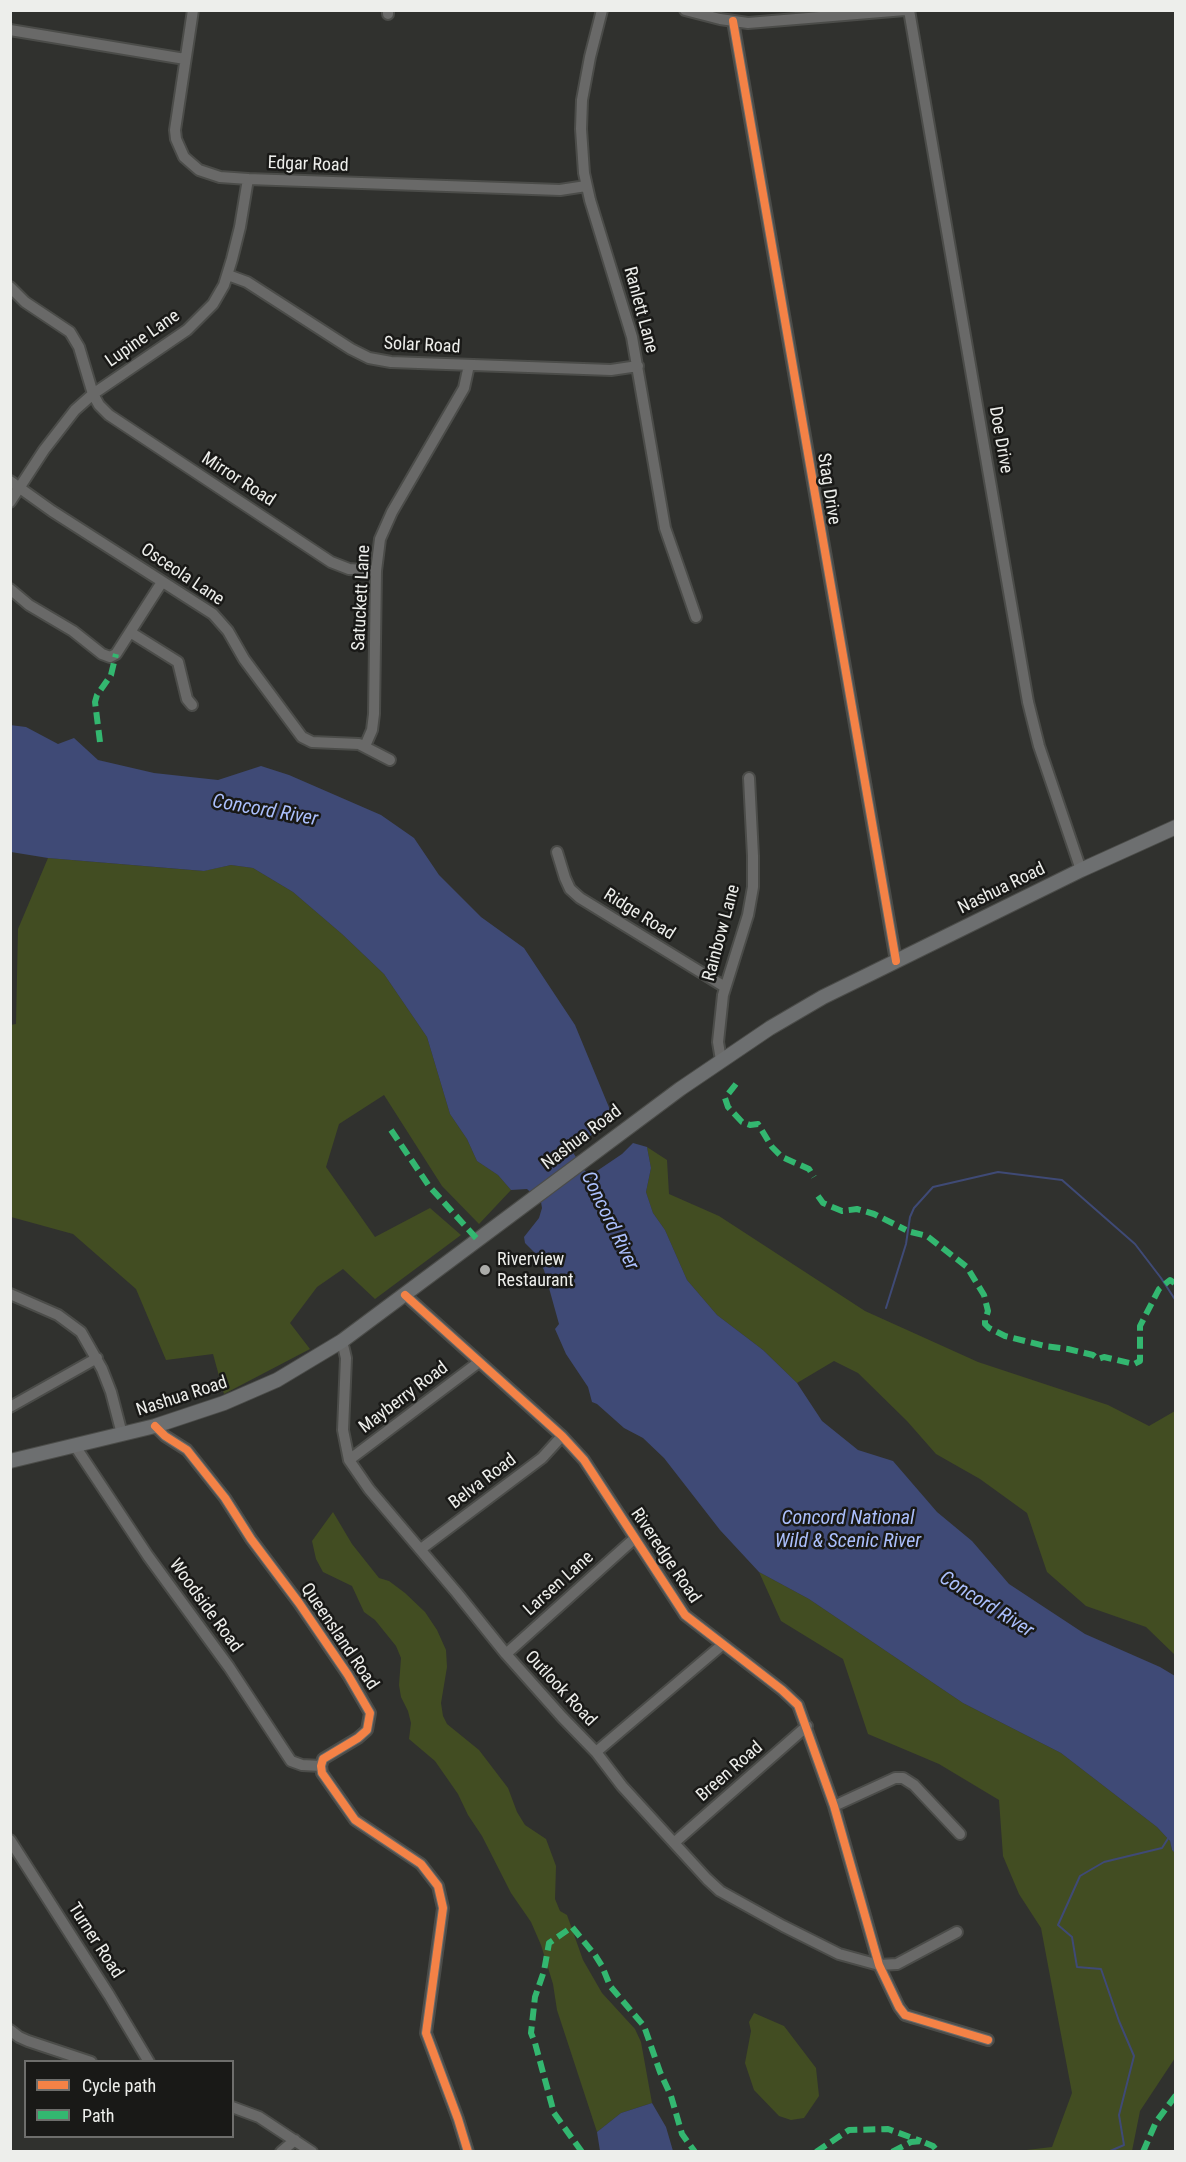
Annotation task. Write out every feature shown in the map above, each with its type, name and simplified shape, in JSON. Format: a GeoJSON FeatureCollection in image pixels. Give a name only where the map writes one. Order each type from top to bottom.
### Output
{"type":"FeatureCollection","features":[{"type":"Feature","properties":{"kind":"main road","name":"Nashua Road"},"geometry":{"type":"LineString","coordinates":[[10,1461],[155,1426],[224,1403],[294,1371],[342,1341],[526,1202],[721,1060],[823,997],[1081,870],[1176,827]]}},
{"type":"Feature","properties":{"kind":"street","name":"Edgar Road"},"geometry":{"type":"LineString","coordinates":[[193,10],[175,118],[179,148],[184,157],[199,170],[220,177],[248,179],[560,190],[586,186]]}},
{"type":"Feature","properties":{"kind":"street","name":"Ranlett Lane"},"geometry":{"type":"LineString","coordinates":[[602,10],[588,64],[582,99],[582,144],[586,186],[628,321],[638,366],[663,519],[696,617]]}},
{"type":"Feature","properties":{"kind":"street"},"geometry":{"type":"LineString","coordinates":[[686,10],[733,21],[763,22],[905,10]]}},
{"type":"Feature","properties":{"kind":"street","name":"Doe Drive"},"geometry":{"type":"LineString","coordinates":[[909,10],[1028,702],[1044,763],[1081,870]]}},
{"type":"Feature","properties":{"kind":"street","name":"Stag Drive"},"geometry":{"type":"LineString","coordinates":[[733,21],[896,961]]}},
{"type":"Feature","properties":{"kind":"street"},"geometry":{"type":"LineString","coordinates":[[10,30],[185,59]]}},
{"type":"Feature","properties":{"kind":"street","name":"Lupine Lane"},"geometry":{"type":"LineString","coordinates":[[10,502],[15,484],[68,418],[93,394],[196,322],[213,304],[228,275],[248,179]]}},
{"type":"Feature","properties":{"kind":"street","name":"Solar Road"},"geometry":{"type":"LineString","coordinates":[[228,275],[247,282],[351,349],[369,358],[391,362],[611,370],[638,366]]}},
{"type":"Feature","properties":{"kind":"street"},"geometry":{"type":"LineString","coordinates":[[10,286],[25,302],[70,332],[79,346],[93,394]]}},
{"type":"Feature","properties":{"kind":"street","name":"Satuckett Lane"},"geometry":{"type":"LineString","coordinates":[[366,746],[372,730],[374,714],[376,571],[383,530],[464,388],[469,365]]}},
{"type":"Feature","properties":{"kind":"street","name":"Mirror Road"},"geometry":{"type":"LineString","coordinates":[[93,394],[99,405],[109,415],[331,562],[349,569],[376,571]]}},
{"type":"Feature","properties":{"kind":"street","name":"Osceola Lane"},"geometry":{"type":"LineString","coordinates":[[15,484],[52,511],[221,621],[244,658],[298,734],[312,741],[366,746]]}},
{"type":"Feature","properties":{"kind":"street"},"geometry":{"type":"LineString","coordinates":[[10,589],[29,605],[110,657],[116,654],[162,582]]}},
{"type":"Feature","properties":{"kind":"street"},"geometry":{"type":"LineString","coordinates":[[130,632],[178,662],[187,699],[192,705]]}},
{"type":"Feature","properties":{"kind":"street"},"geometry":{"type":"LineString","coordinates":[[366,746],[390,760]]}},
{"type":"Feature","properties":{"kind":"street","name":"Rainbow Lane"},"geometry":{"type":"LineString","coordinates":[[721,1060],[718,1042],[725,987],[744,929],[753,887],[749,778]]}},
{"type":"Feature","properties":{"kind":"street","name":"Ridge Road"},"geometry":{"type":"LineString","coordinates":[[557,852],[570,888],[580,898],[725,987]]}},
{"type":"Feature","properties":{"kind":"street"},"geometry":{"type":"LineString","coordinates":[[10,1294],[66,1320],[81,1332],[97,1358],[111,1392],[122,1434]]}},
{"type":"Feature","properties":{"kind":"street","name":"Riveredge Road"},"geometry":{"type":"LineString","coordinates":[[405,1294],[562,1436],[584,1460],[659,1573],[681,1611],[798,1706],[834,1806],[879,1965],[899,2007],[905,2015],[988,2040]]}},
{"type":"Feature","properties":{"kind":"street","name":"Outlook Road"},"geometry":{"type":"LineString","coordinates":[[342,1341],[346,1358],[343,1430],[349,1460],[369,1489],[506,1654],[596,1752],[622,1786],[720,1891],[839,1954],[879,1965]]}},
{"type":"Feature","properties":{"kind":"street"},"geometry":{"type":"LineString","coordinates":[[10,1407],[97,1358]]}},
{"type":"Feature","properties":{"kind":"street","name":"Mayberry Road"},"geometry":{"type":"LineString","coordinates":[[349,1460],[479,1362]]}},
{"type":"Feature","properties":{"kind":"street","name":"Queensland Road"},"geometry":{"type":"LineString","coordinates":[[155,1426],[165,1436],[187,1450],[225,1498],[251,1539],[299,1603],[348,1675],[370,1713],[367,1730],[323,1759],[321,1766]]}},
{"type":"Feature","properties":{"kind":"street","name":"Belva Road"},"geometry":{"type":"LineString","coordinates":[[421,1549],[542,1458],[562,1436]]}},
{"type":"Feature","properties":{"kind":"street","name":"Woodside Road"},"geometry":{"type":"LineString","coordinates":[[75,1446],[148,1556],[229,1667],[291,1761],[302,1766],[321,1766]]}},
{"type":"Feature","properties":{"kind":"street","name":"Larsen Lane"},"geometry":{"type":"LineString","coordinates":[[506,1654],[635,1538]]}},
{"type":"Feature","properties":{"kind":"street"},"geometry":{"type":"LineString","coordinates":[[596,1752],[722,1645]]}},
{"type":"Feature","properties":{"kind":"street","name":"Breen Road"},"geometry":{"type":"LineString","coordinates":[[675,1842],[807,1726]]}},
{"type":"Feature","properties":{"kind":"street"},"geometry":{"type":"LineString","coordinates":[[321,1766],[322,1773],[355,1820],[421,1864],[438,1886],[443,1908],[426,2032],[468,2151]]}},
{"type":"Feature","properties":{"kind":"street"},"geometry":{"type":"LineString","coordinates":[[834,1806],[894,1778],[903,1778],[914,1785],[960,1834]]}},
{"type":"Feature","properties":{"kind":"street","name":"Turner Road"},"geometry":{"type":"LineString","coordinates":[[10,1840],[148,2060]]}},
{"type":"Feature","properties":{"kind":"street"},"geometry":{"type":"LineString","coordinates":[[879,1965],[897,1964],[957,1932]]}},
{"type":"Feature","properties":{"kind":"street"},"geometry":{"type":"LineString","coordinates":[[10,2030],[16,2036],[28,2041],[88,2060]]}},
{"type":"Feature","properties":{"kind":"street"},"geometry":{"type":"LineString","coordinates":[[234,2108],[260,2117],[312,2151]]}},
{"type":"Feature","properties":{"kind":"street"},"geometry":{"type":"LineString","coordinates":[[281,2151],[296,2140]]}},
{"type":"Feature","properties":{"kind":"green space"},"geometry":{"type":"Polygon","coordinates":[[[48,858],[203,871],[231,865],[253,868],[293,892],[384,974],[427,1037],[450,1114],[467,1139],[477,1161],[498,1175],[511,1190],[479,1224],[442,1186],[384,1095],[339,1124],[326,1167],[375,1237],[430,1208],[461,1235],[375,1299],[343,1269],[317,1287],[290,1323],[310,1349],[224,1394],[213,1354],[166,1360],[136,1289],[73,1234],[11,1217],[10,1025],[16,1024],[18,929],[48,858]]]}},
{"type":"Feature","properties":{"kind":"green space"},"geometry":{"type":"Polygon","coordinates":[[[647,1147],[667,1160],[669,1194],[719,1216],[865,1311],[978,1362],[1108,1405],[1149,1426],[1175,1411],[1175,1655],[1146,1627],[1086,1606],[1047,1572],[1027,1513],[980,1479],[936,1454],[907,1421],[858,1373],[834,1361],[797,1383],[763,1350],[717,1315],[687,1280],[665,1230],[653,1213],[646,1192],[651,1168],[647,1147]]]}},
{"type":"Feature","properties":{"kind":"green space"},"geometry":{"type":"Polygon","coordinates":[[[333,1512],[352,1544],[379,1578],[389,1581],[405,1593],[425,1612],[437,1630],[446,1650],[447,1667],[441,1703],[443,1716],[447,1724],[479,1750],[508,1788],[517,1812],[525,1825],[546,1839],[556,1866],[555,1899],[560,1911],[567,1915],[583,1960],[602,1993],[635,2029],[641,2042],[652,2103],[621,2113],[597,2132],[557,2010],[553,1984],[541,1945],[531,1922],[511,1893],[458,1794],[435,1761],[409,1739],[411,1723],[401,1697],[399,1685],[401,1658],[396,1646],[375,1620],[364,1612],[352,1586],[323,1572],[316,1559],[312,1541],[333,1512]]]}},
{"type":"Feature","properties":{"kind":"green space"},"geometry":{"type":"Polygon","coordinates":[[[759,1572],[809,1599],[963,1703],[1061,1753],[1157,1827],[1170,1841],[1172,1850],[1176,1853],[1175,2058],[1140,2111],[1132,2151],[1018,2151],[1052,2147],[1072,2093],[1041,1928],[1019,1894],[1003,1856],[999,1800],[939,1764],[868,1734],[843,1659],[781,1621],[759,1572]]]}},
{"type":"Feature","properties":{"kind":"green space"},"geometry":{"type":"Polygon","coordinates":[[[754,2013],[784,2026],[816,2068],[819,2096],[804,2118],[791,2120],[779,2116],[754,2090],[745,2063],[751,2031],[749,2022],[754,2013]]]}},
{"type":"Feature","properties":{"kind":"water","name":"Concord National Wild & Scenic River"},"geometry":{"type":"Polygon","coordinates":[[[10,725],[26,727],[58,744],[74,738],[98,760],[154,773],[218,780],[261,766],[289,775],[381,815],[414,838],[439,875],[481,917],[524,948],[575,1025],[613,1117],[572,1151],[585,1171],[591,1175],[622,1154],[633,1143],[647,1147],[651,1168],[646,1192],[653,1213],[665,1230],[687,1280],[717,1315],[763,1350],[797,1383],[822,1421],[858,1450],[893,1461],[937,1512],[972,1541],[1009,1584],[1085,1634],[1160,1667],[1175,1676],[1175,1853],[1170,1841],[1157,1827],[1061,1753],[963,1703],[809,1599],[759,1572],[720,1530],[664,1458],[643,1438],[624,1428],[592,1402],[588,1387],[566,1354],[555,1329],[559,1324],[544,1270],[535,1253],[525,1243],[524,1237],[539,1218],[541,1202],[527,1189],[511,1190],[498,1175],[477,1161],[467,1139],[450,1114],[427,1037],[384,974],[342,934],[293,892],[253,868],[231,865],[204,871],[48,858],[11,852],[10,725]]]}},
{"type":"Feature","properties":{"kind":"water"},"geometry":{"type":"Polygon","coordinates":[[[652,2103],[666,2127],[673,2151],[600,2151],[597,2132],[621,2113],[652,2103]]]}},
{"type":"Feature","properties":{"kind":"waterway"},"geometry":{"type":"LineString","coordinates":[[886,1308],[906,1244],[910,1217],[914,1208],[933,1187],[998,1172],[1062,1180],[1135,1244],[1176,1301]]}},
{"type":"Feature","properties":{"kind":"waterway"},"geometry":{"type":"LineString","coordinates":[[1108,2152],[1124,2145],[1119,2115],[1134,2056],[1101,1969],[1077,1967],[1072,1937],[1058,1925],[1080,1876],[1104,1862],[1162,1848],[1169,1837]]}},
{"type":"Feature","properties":{"kind":"marked path"},"geometry":{"type":"LineString","coordinates":[[100,742],[95,702],[97,695],[111,675],[116,654]]}},
{"type":"Feature","properties":{"kind":"marked path"},"geometry":{"type":"LineString","coordinates":[[736,1084],[725,1098],[728,1107],[742,1122],[750,1125],[758,1124],[772,1147],[782,1157],[809,1169],[814,1177]]}},
{"type":"Feature","properties":{"kind":"marked path"},"geometry":{"type":"LineString","coordinates":[[391,1130],[429,1186],[477,1239]]}},
{"type":"Feature","properties":{"kind":"marked path"},"geometry":{"type":"LineString","coordinates":[[818,1196],[823,1203],[842,1211],[857,1209],[874,1214],[906,1230]]}},
{"type":"Feature","properties":{"kind":"marked path"},"geometry":{"type":"LineString","coordinates":[[911,1232],[927,1236],[967,1267],[984,1295],[988,1311],[985,1324],[989,1328],[1005,1336],[1093,1355],[1098,1359],[1104,1357],[1134,1364],[1140,1361],[1140,1326],[1159,1289],[1170,1280],[1176,1284]]}},
{"type":"Feature","properties":{"kind":"marked path"},"geometry":{"type":"LineString","coordinates":[[582,2152],[554,2113],[531,2033],[535,1997],[544,1971],[549,1943],[572,1927],[595,1955],[610,1986],[644,2026],[671,2096],[682,2134],[695,2152]]}},
{"type":"Feature","properties":{"kind":"marked path"},"geometry":{"type":"LineString","coordinates":[[1143,2152],[1156,2122],[1176,2095]]}},
{"type":"Feature","properties":{"kind":"marked path"},"geometry":{"type":"LineString","coordinates":[[816,2152],[849,2130],[888,2129],[921,2141]]}},
{"type":"Feature","properties":{"kind":"marked path"},"geometry":{"type":"LineString","coordinates":[[892,2152],[911,2142],[921,2141],[933,2146],[938,2152]]}},
{"type":"Feature","properties":{"kind":"cycle path"},"geometry":{"type":"LineString","coordinates":[[733,21],[896,961]]}},
{"type":"Feature","properties":{"kind":"cycle path"},"geometry":{"type":"LineString","coordinates":[[405,1295],[562,1436],[584,1460],[685,1615],[798,1705],[834,1806],[879,1965],[899,2007],[905,2015],[988,2040]]}},
{"type":"Feature","properties":{"kind":"cycle path"},"geometry":{"type":"LineString","coordinates":[[155,1426],[165,1436],[187,1450],[225,1498],[251,1539],[299,1603],[348,1675],[370,1713],[367,1730],[323,1759],[322,1773],[355,1820],[421,1864],[438,1886],[443,1908],[426,2033],[468,2152]]}},
{"type":"Feature","properties":{"kind":"place","name":"Riverview Restaurant"},"geometry":{"type":"Point","coordinates":[485,1270]}},
{"type":"Feature","properties":{"kind":"water label","name":"Concord River"},"geometry":{"type":"Point","coordinates":[265,811]}},
{"type":"Feature","properties":{"kind":"water label","name":"Concord River"},"geometry":{"type":"Point","coordinates":[609,1221]}},
{"type":"Feature","properties":{"kind":"water label","name":"Concord River"},"geometry":{"type":"Point","coordinates":[986,1605]}}]}
